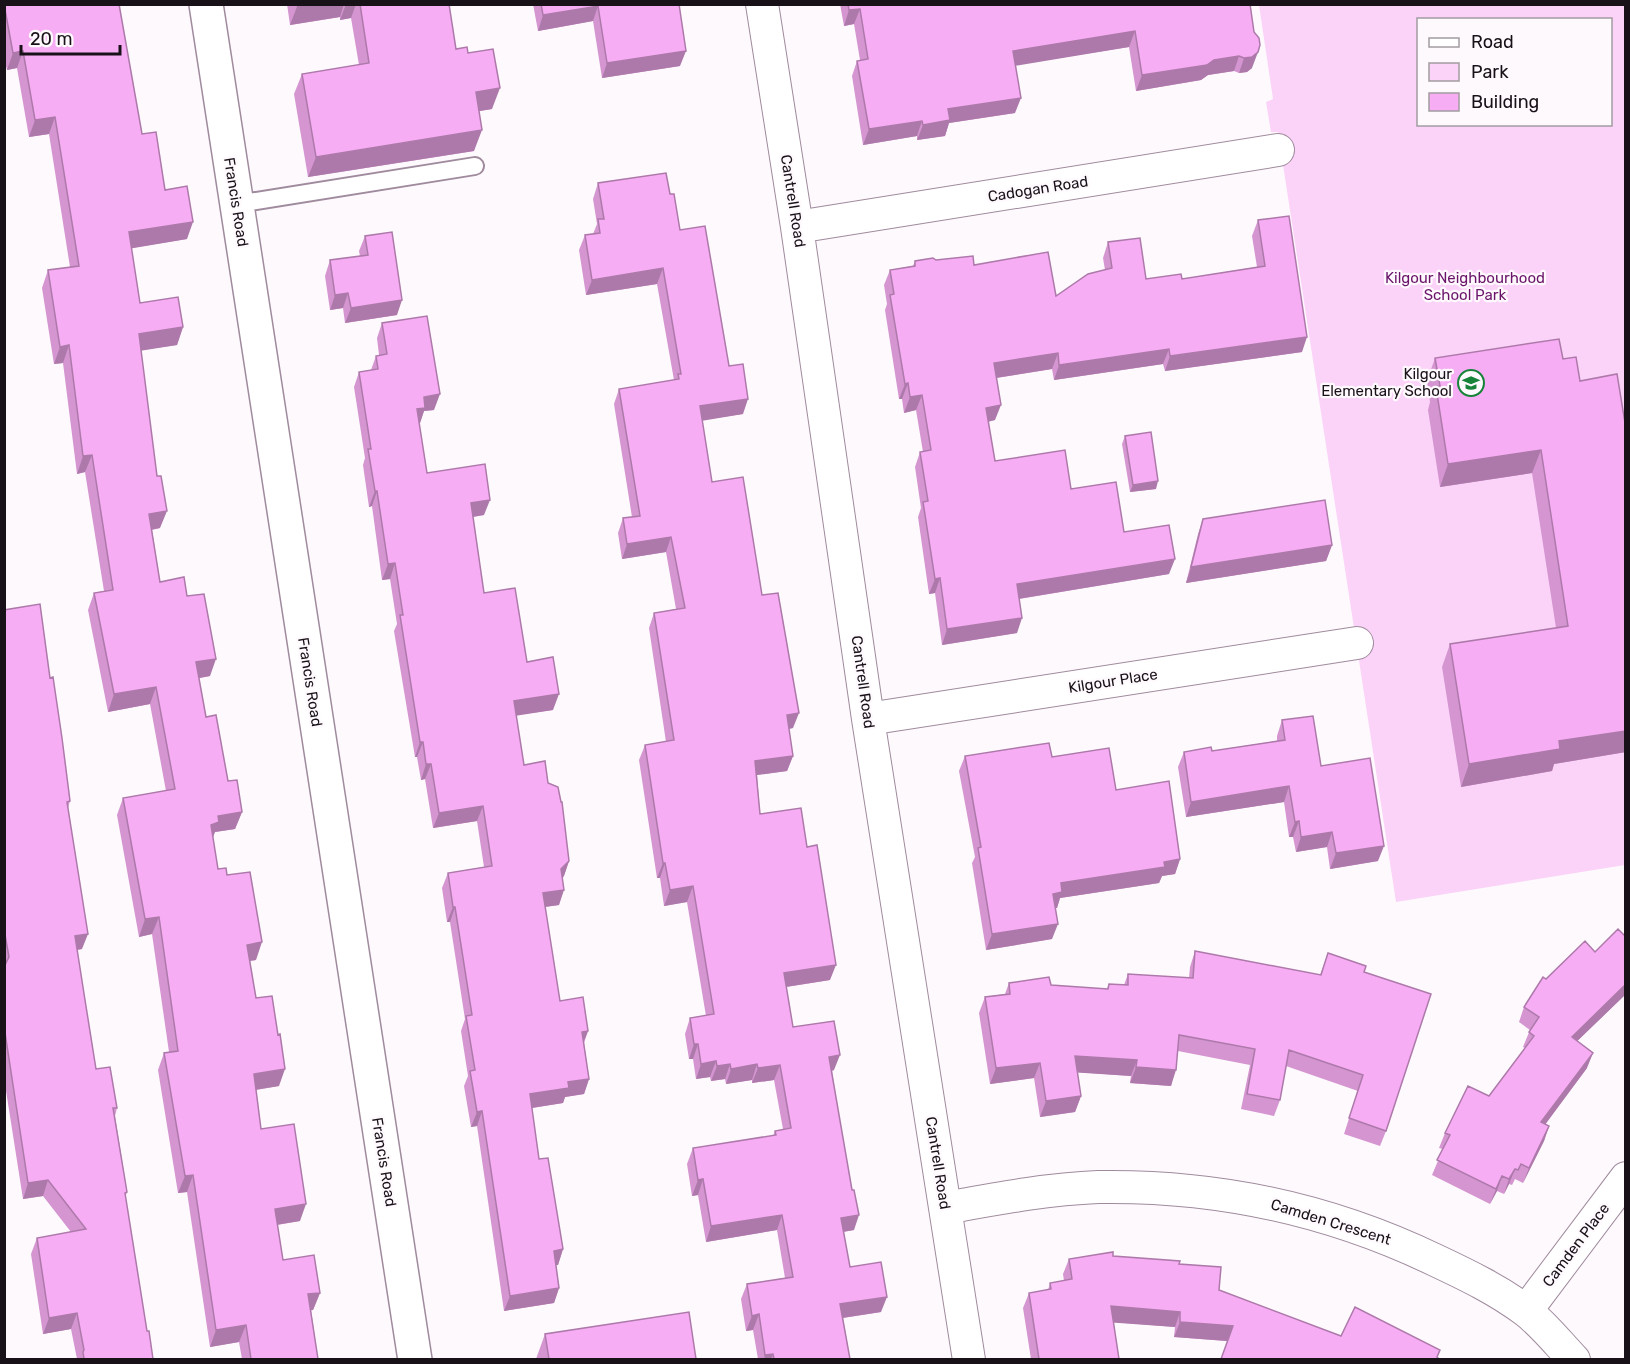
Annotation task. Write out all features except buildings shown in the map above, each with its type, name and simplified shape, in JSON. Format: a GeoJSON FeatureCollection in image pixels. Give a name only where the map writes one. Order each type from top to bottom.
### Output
{"type":"FeatureCollection","features":[{"type":"Feature","properties":{"kind":"street","name":"Francis Road"},"geometry":{"type":"LineString","coordinates":[[206,4],[415,1359]]}},
{"type":"Feature","properties":{"kind":"street","name":"Cantrell Road"},"geometry":{"type":"LineString","coordinates":[[762,4],[797,227],[868,719],[969,1359]]}},
{"type":"Feature","properties":{"kind":"street","name":"Cadogan Road"},"geometry":{"type":"LineString","coordinates":[[797,227],[1278,150]]}},
{"type":"Feature","properties":{"kind":"street","name":"Kilgour Place"},"geometry":{"type":"LineString","coordinates":[[868,719],[1357,643]]}},
{"type":"Feature","properties":{"kind":"street","name":"Camden Place"},"geometry":{"type":"LineString","coordinates":[[1526,1311],[1626,1178]]}},
{"type":"Feature","properties":{"kind":"street","name":"Camden Crescent"},"geometry":{"type":"LineString","coordinates":[[945,1208],[1036,1193],[1095,1188],[1166,1188],[1254,1199],[1300,1209],[1364,1229],[1475,1279],[1526,1311],[1574,1359]]}},
{"type":"Feature","properties":{"kind":"lane"},"geometry":{"type":"LineString","coordinates":[[237,204],[476,166]]}},
{"type":"Feature","properties":{"kind":"green space","name":"Kilgour Neighbourhood School Park"},"geometry":{"type":"Polygon","coordinates":[[[1259,5],[1625,5],[1625,865],[1396,902],[1278,132],[1271,132],[1266,102],[1273,99],[1259,5]]]}},
{"type":"Feature","properties":{"kind":"place","name":"Kilgour Elementary School"},"geometry":{"type":"Point","coordinates":[1471,383]}}]}
